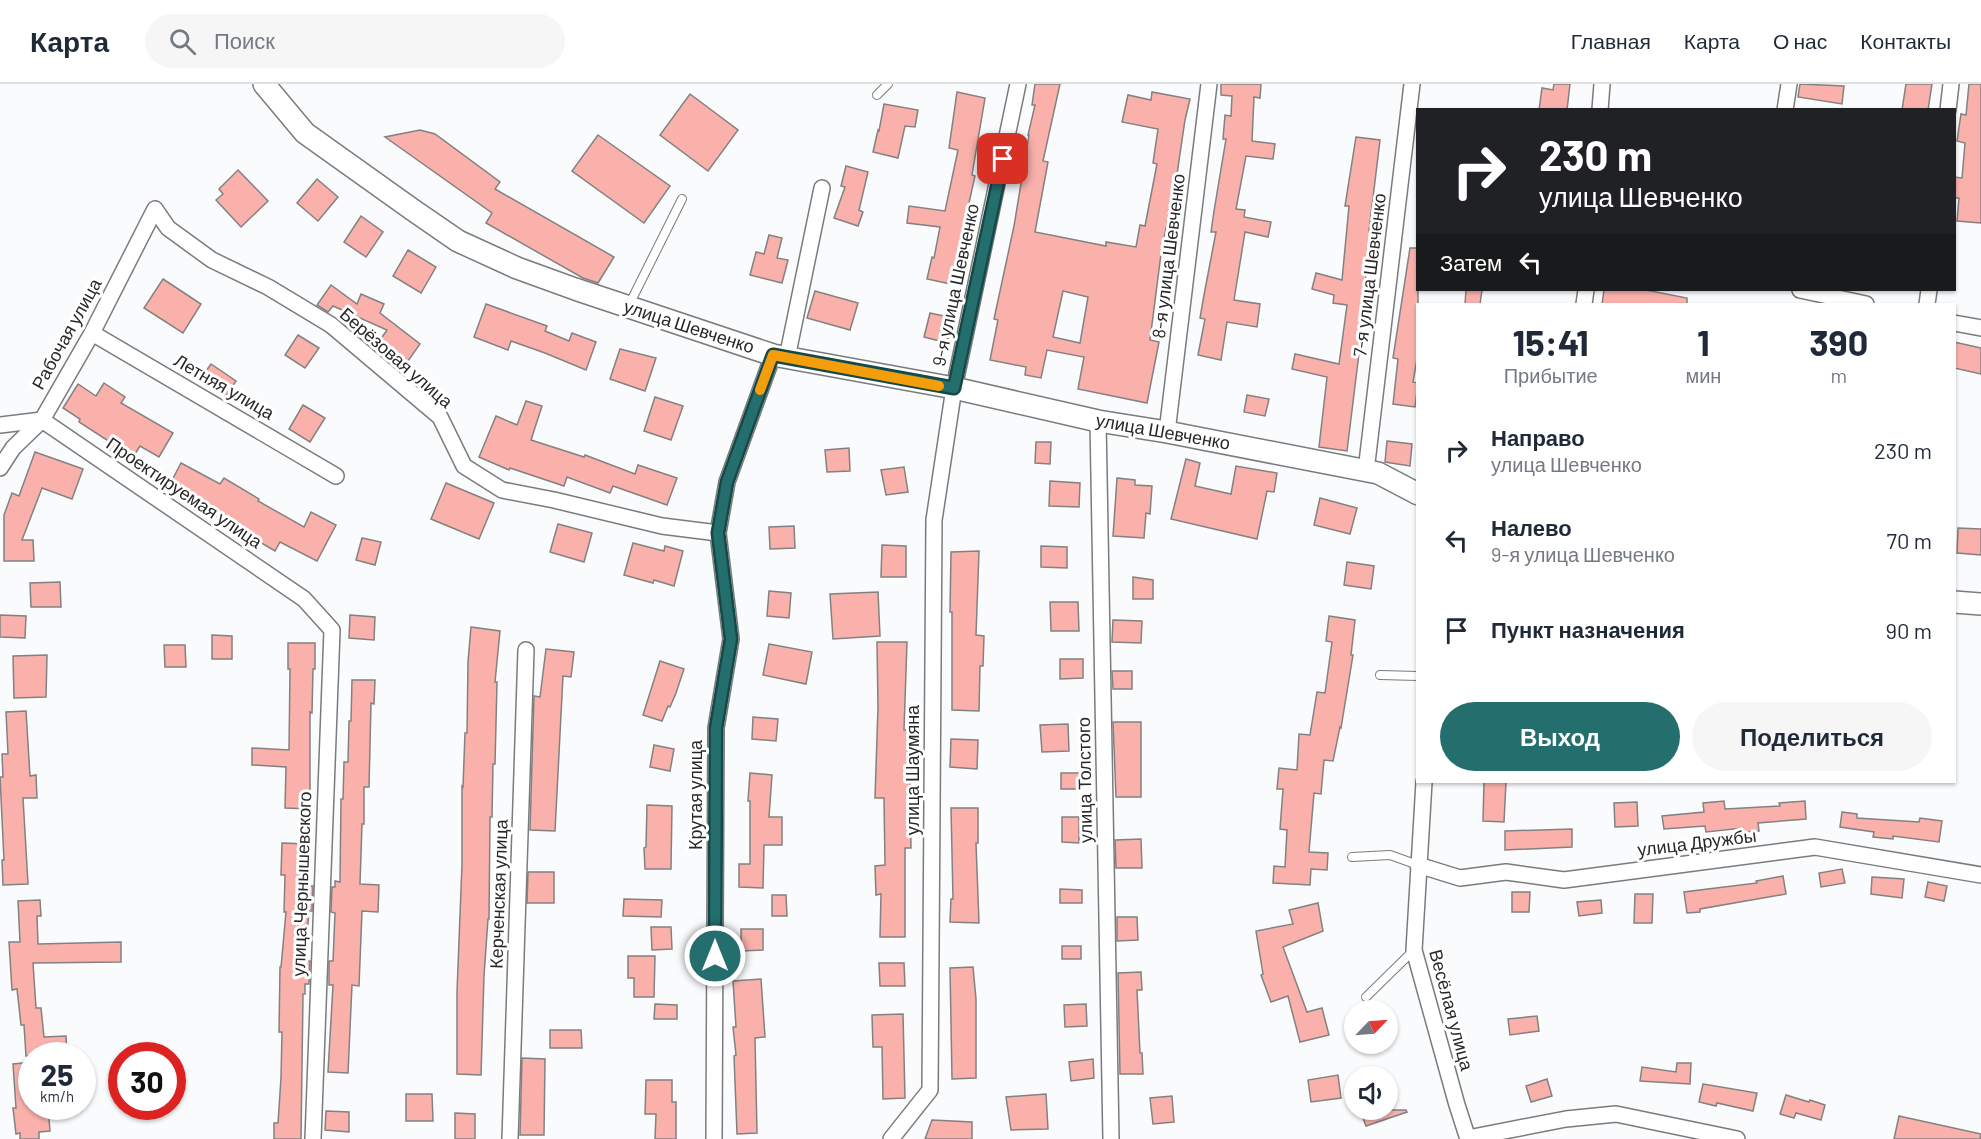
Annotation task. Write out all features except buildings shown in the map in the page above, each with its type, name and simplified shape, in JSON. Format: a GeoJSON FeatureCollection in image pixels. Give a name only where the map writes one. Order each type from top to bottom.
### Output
{"type":"FeatureCollection","features":[{"type":"Feature","properties":{"kind":"main road","name":"улица Шевченко"},"geometry":{"type":"LineString","coordinates":[[264,84],[306,133],[458,241],[517,268],[628,308],[780,357],[954,388],[1098,421],[1378,473],[1416,493]]}},
{"type":"Feature","properties":{"kind":"main road"},"geometry":{"type":"LineString","coordinates":[[1956,602],[1981,604]]}},
{"type":"Feature","properties":{"kind":"street","name":"9-я улица Шевченко"},"geometry":{"type":"LineString","coordinates":[[954,388],[1018,84]]}},
{"type":"Feature","properties":{"kind":"street","name":"8-я улица Шевченко"},"geometry":{"type":"LineString","coordinates":[[1167,432],[1209,84]]}},
{"type":"Feature","properties":{"kind":"street","name":"7-я улица Шевченко"},"geometry":{"type":"LineString","coordinates":[[1366,471],[1412,84]]}},
{"type":"Feature","properties":{"kind":"street"},"geometry":{"type":"LineString","coordinates":[[1600,108],[1602,84]]}},
{"type":"Feature","properties":{"kind":"street"},"geometry":{"type":"LineString","coordinates":[[1785,108],[1789,84]]}},
{"type":"Feature","properties":{"kind":"street"},"geometry":{"type":"LineString","coordinates":[[1948,108],[1951,84]]}},
{"type":"Feature","properties":{"kind":"street","name":"Крутая улица"},"geometry":{"type":"LineString","coordinates":[[714,1139],[716,728],[731,639],[718,533],[727,482],[780,357],[822,188]]}},
{"type":"Feature","properties":{"kind":"street","name":"Рабочая улица"},"geometry":{"type":"LineString","coordinates":[[0,468],[13,448],[42,420],[92,333],[155,209]]}},
{"type":"Feature","properties":{"kind":"street","name":"Берёзовая улица"},"geometry":{"type":"LineString","coordinates":[[155,209],[168,228],[212,260],[268,287],[331,325],[440,417],[464,466],[502,490],[662,526],[718,533]]}},
{"type":"Feature","properties":{"kind":"street"},"geometry":{"type":"LineString","coordinates":[[1805,291],[1861,303]]}},
{"type":"Feature","properties":{"kind":"street"},"geometry":{"type":"LineString","coordinates":[[1956,323],[1981,328]]}},
{"type":"Feature","properties":{"kind":"street","name":"Летняя улица"},"geometry":{"type":"LineString","coordinates":[[92,333],[336,476]]}},
{"type":"Feature","properties":{"kind":"street","name":"улица Шаумяна"},"geometry":{"type":"LineString","coordinates":[[891,1139],[930,1090],[934,520],[954,388]]}},
{"type":"Feature","properties":{"kind":"street"},"geometry":{"type":"LineString","coordinates":[[0,425],[42,420]]}},
{"type":"Feature","properties":{"kind":"street","name":"Проектируемая улица"},"geometry":{"type":"LineString","coordinates":[[42,420],[304,599],[333,630]]}},
{"type":"Feature","properties":{"kind":"street","name":"улица Толстого"},"geometry":{"type":"LineString","coordinates":[[1098,421],[1111,1139]]}},
{"type":"Feature","properties":{"kind":"street","name":"улица Чернышевского"},"geometry":{"type":"LineString","coordinates":[[313,1139],[328,702],[333,630]]}},
{"type":"Feature","properties":{"kind":"street","name":"Керченская улица"},"geometry":{"type":"LineString","coordinates":[[510,1139],[526,650]]}},
{"type":"Feature","properties":{"kind":"street","name":"Весёлая улица"},"geometry":{"type":"LineString","coordinates":[[1424,783],[1414,950],[1468,1138]]}},
{"type":"Feature","properties":{"kind":"street","name":"улица Дружбы"},"geometry":{"type":"LineString","coordinates":[[1418,865],[1460,878],[1506,872],[1564,880],[1815,847],[1981,875]]}},
{"type":"Feature","properties":{"kind":"street"},"geometry":{"type":"LineString","coordinates":[[1468,1138],[1566,1119],[1616,1114],[1737,1139]]}},
{"type":"Feature","properties":{"kind":"lane"},"geometry":{"type":"LineString","coordinates":[[877,95],[888,84]]}},
{"type":"Feature","properties":{"kind":"lane"},"geometry":{"type":"LineString","coordinates":[[628,308],[682,200]]}},
{"type":"Feature","properties":{"kind":"lane"},"geometry":{"type":"LineString","coordinates":[[1380,675],[1416,676]]}},
{"type":"Feature","properties":{"kind":"lane"},"geometry":{"type":"LineString","coordinates":[[1352,857],[1390,855],[1418,865]]}},
{"type":"Feature","properties":{"kind":"lane"},"geometry":{"type":"LineString","coordinates":[[1366,997],[1414,950]]}},
{"type":"Feature","properties":{"kind":"slow traffic"},"geometry":{"type":"LineString","coordinates":[[760,390],[773,355],[939,386]]}},
{"type":"Feature","properties":{"kind":"route"},"geometry":{"type":"LineString","coordinates":[[715,956],[716,728],[731,639],[718,533],[727,482],[773,355],[954,388],[1003,159]]}}]}
